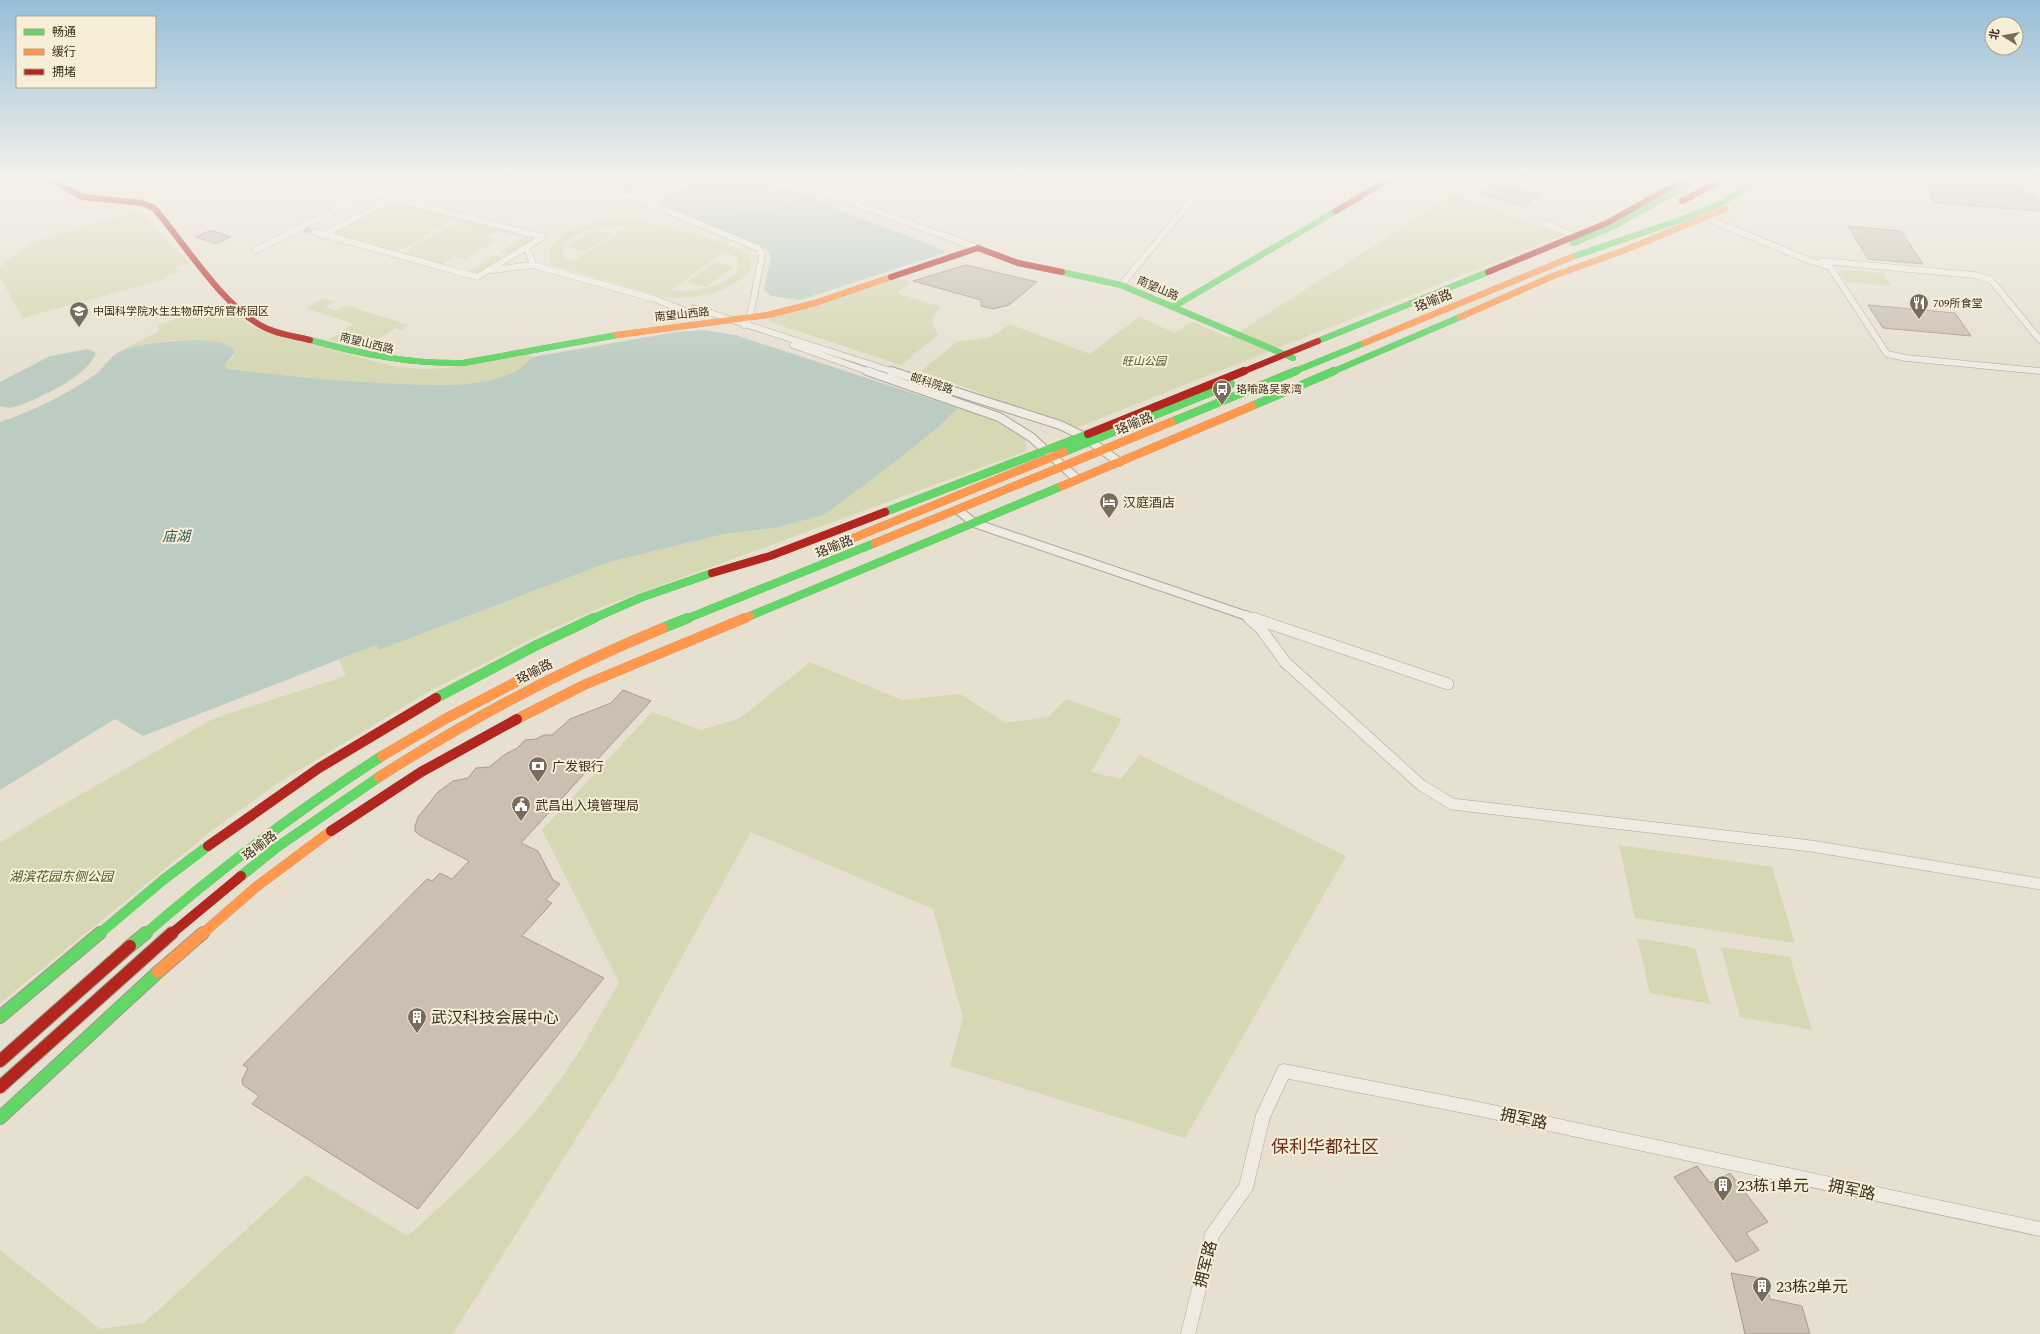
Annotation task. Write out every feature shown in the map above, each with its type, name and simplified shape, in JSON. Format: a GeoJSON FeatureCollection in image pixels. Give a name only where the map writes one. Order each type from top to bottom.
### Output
{"type":"FeatureCollection","features":[{"type":"Feature","properties":{"kind":"main road","name":"南望山西路"},"geometry":{"type":"LineString","coordinates":[[180,239],[220,288],[260,324],[352,352],[392,362],[425,365],[463,363],[648,330],[723,322],[744,322],[788,310],[978,248]]}},
{"type":"Feature","properties":{"kind":"main road"},"geometry":{"type":"LineString","coordinates":[[1173,307],[1288,239]]}},
{"type":"Feature","properties":{"kind":"main road"},"geometry":{"type":"LineString","coordinates":[[0,1017],[163,880],[242,820],[320,766],[394,721],[485,670],[590,619],[670,587],[770,556],[1045,450],[1086,438],[1284,354],[1573,239]]}},
{"type":"Feature","properties":{"kind":"main road","name":"珞喻路"},"geometry":{"type":"LineString","coordinates":[[816,554],[1052,457],[1086,438],[1293,358],[1574,239]]}},
{"type":"Feature","properties":{"kind":"main road","name":"珞喻路"},"geometry":{"type":"LineString","coordinates":[[0,1087],[146,956],[241,876],[334,806],[428,746],[526,690],[619,645],[958,510],[1618,239]]}},
{"type":"Feature","properties":{"kind":"main road"},"geometry":{"type":"LineString","coordinates":[[0,1118],[103,1021],[237,902],[304,850],[397,786],[503,725],[584,685],[1207,426],[1303,383],[1386,350],[1553,276],[1625,250],[1649,239]]}},
{"type":"Feature","properties":{"kind":"main road","name":"南望山路"},"geometry":{"type":"LineString","coordinates":[[978,248],[1018,263],[1121,285],[1293,358]]}},
{"type":"Feature","properties":{"kind":"main road","name":"珞喻路"},"geometry":{"type":"LineString","coordinates":[[0,1061],[206,881],[285,822],[328,791],[408,740],[459,710],[543,668]]}},
{"type":"Feature","properties":{"kind":"street"},"geometry":{"type":"LineString","coordinates":[[256,250],[280,239]]}},
{"type":"Feature","properties":{"kind":"street"},"geometry":{"type":"LineString","coordinates":[[342,239],[477,277],[539,239]]}},
{"type":"Feature","properties":{"kind":"street"},"geometry":{"type":"LineString","coordinates":[[734,239],[761,251],[762,255],[753,299],[744,322]]}},
{"type":"Feature","properties":{"kind":"street","name":"南望山路"},"geometry":{"type":"LineString","coordinates":[[955,239],[978,248]]}},
{"type":"Feature","properties":{"kind":"street"},"geometry":{"type":"LineString","coordinates":[[1121,285],[1159,239]]}},
{"type":"Feature","properties":{"kind":"street"},"geometry":{"type":"LineString","coordinates":[[1758,239],[1808,260],[1830,267],[1887,354],[1906,358],[2040,372]]}},
{"type":"Feature","properties":{"kind":"street"},"geometry":{"type":"LineString","coordinates":[[527,247],[533,266]]}},
{"type":"Feature","properties":{"kind":"street"},"geometry":{"type":"LineString","coordinates":[[1808,260],[1974,275],[1991,280],[2040,340]]}},
{"type":"Feature","properties":{"kind":"street"},"geometry":{"type":"LineString","coordinates":[[488,271],[533,266],[692,310],[744,322],[992,414],[1022,430],[1078,479]]}},
{"type":"Feature","properties":{"kind":"street"},"geometry":{"type":"LineString","coordinates":[[692,310],[723,322]]}},
{"type":"Feature","properties":{"kind":"street","name":"邮科院路"},"geometry":{"type":"LineString","coordinates":[[744,322],[1060,425],[1086,438],[1119,462]]}},
{"type":"Feature","properties":{"kind":"street"},"geometry":{"type":"LineString","coordinates":[[958,510],[974,523],[1448,684]]}},
{"type":"Feature","properties":{"kind":"street"},"geometry":{"type":"LineString","coordinates":[[1246,616],[1262,630],[1285,662],[1421,785],[1452,804],[1811,846],[2040,884]]}},
{"type":"Feature","properties":{"kind":"street","name":"拥军路"},"geometry":{"type":"LineString","coordinates":[[1188,1334],[1212,1235],[1246,1187],[1263,1116],[1284,1070],[1479,1109],[2040,1229]]}},
{"type":"Feature","properties":{"kind":"green space"},"geometry":{"type":"Polygon","coordinates":[[[43,239],[165,239],[189,263],[175,267],[179,272],[164,277],[165,279],[23,318],[0,278],[0,267],[31,243],[43,239]]]}},
{"type":"Feature","properties":{"kind":"green space"},"geometry":{"type":"Polygon","coordinates":[[[350,239],[419,239],[396,252],[350,239]]]}},
{"type":"Feature","properties":{"kind":"green space"},"geometry":{"type":"Polygon","coordinates":[[[427,239],[497,240],[466,259],[455,256],[443,264],[403,253],[427,239]]]}},
{"type":"Feature","properties":{"kind":"green space"},"geometry":{"type":"Polygon","coordinates":[[[521,239],[536,239],[510,255],[499,252],[521,239]]]}},
{"type":"Feature","properties":{"kind":"green space"},"geometry":{"type":"Polygon","coordinates":[[[558,239],[570,239],[562,248],[564,257],[572,262],[608,239],[710,239],[741,250],[747,254],[751,262],[749,270],[744,277],[726,288],[707,295],[673,298],[664,297],[548,264],[552,261],[549,254],[552,246],[558,239]],[[725,251],[671,290],[679,291],[702,289],[725,281],[733,275],[737,267],[736,258],[725,251]]]}},
{"type":"Feature","properties":{"kind":"green space"},"geometry":{"type":"Polygon","coordinates":[[[578,239],[605,239],[584,252],[566,247],[578,239]]]}},
{"type":"Feature","properties":{"kind":"green space","name":"旺山公园"},"geometry":{"type":"Polygon","coordinates":[[[1384,239],[1552,239],[1076,428],[921,371],[958,341],[989,337],[996,334],[1009,324],[1090,354],[1139,317],[1175,333],[1191,321],[1230,338],[1384,239]]]}},
{"type":"Feature","properties":{"kind":"green space"},"geometry":{"type":"Polygon","coordinates":[[[494,255],[505,258],[480,274],[469,271],[494,255]]]}},
{"type":"Feature","properties":{"kind":"green space"},"geometry":{"type":"Polygon","coordinates":[[[715,262],[734,267],[706,287],[687,282],[715,262]]]}},
{"type":"Feature","properties":{"kind":"green space"},"geometry":{"type":"Polygon","coordinates":[[[1839,270],[1883,273],[1891,286],[1846,282],[1839,270]]]}},
{"type":"Feature","properties":{"kind":"green space"},"geometry":{"type":"Polygon","coordinates":[[[896,278],[911,282],[897,293],[941,307],[935,314],[933,320],[934,327],[939,334],[901,365],[770,322],[770,318],[896,278]]]}},
{"type":"Feature","properties":{"kind":"green space"},"geometry":{"type":"Polygon","coordinates":[[[324,298],[335,302],[325,307],[336,311],[346,305],[408,325],[401,330],[396,328],[370,344],[390,351],[385,354],[328,340],[354,324],[306,308],[324,298]]]}},
{"type":"Feature","properties":{"kind":"green space"},"geometry":{"type":"Polygon","coordinates":[[[227,303],[248,324],[268,333],[393,366],[420,369],[446,368],[530,353],[532,357],[522,367],[503,377],[488,381],[459,385],[429,385],[335,380],[228,369],[224,366],[234,356],[221,344],[192,340],[171,340],[122,350],[159,331],[157,325],[227,303]]]}},
{"type":"Feature","properties":{"kind":"green space","name":"湖滨花园东侧公园"},"geometry":{"type":"Polygon","coordinates":[[[958,408],[985,417],[1018,434],[1026,440],[1026,451],[602,607],[547,631],[426,693],[275,785],[209,833],[0,1003],[0,843],[45,815],[209,721],[346,676],[339,660],[376,645],[379,650],[609,562],[724,534],[779,527],[823,515],[861,488],[934,431],[958,408]]]}},
{"type":"Feature","properties":{"kind":"green space"},"geometry":{"type":"Polygon","coordinates":[[[810,662],[902,700],[960,694],[1006,723],[1048,717],[1066,699],[1122,719],[1091,772],[1121,779],[1140,755],[1346,856],[1185,1138],[950,1066],[963,1018],[933,909],[751,832],[621,1067],[453,1334],[0,1334],[0,1250],[100,1329],[144,1323],[306,1175],[408,1236],[496,1154],[544,1101],[575,1058],[619,982],[542,830],[652,712],[701,730],[740,718],[810,662]]]}},
{"type":"Feature","properties":{"kind":"green space"},"geometry":{"type":"Polygon","coordinates":[[[1619,845],[1772,867],[1795,943],[1635,918],[1619,845]]]}},
{"type":"Feature","properties":{"kind":"green space"},"geometry":{"type":"Polygon","coordinates":[[[1637,938],[1695,948],[1710,1004],[1650,993],[1637,938]]]}},
{"type":"Feature","properties":{"kind":"green space"},"geometry":{"type":"Polygon","coordinates":[[[1721,947],[1790,957],[1812,1030],[1740,1017],[1721,947]]]}},
{"type":"Feature","properties":{"kind":"water"},"geometry":{"type":"Polygon","coordinates":[[[743,239],[916,239],[944,250],[944,253],[800,300],[771,296],[764,290],[771,256],[767,250],[743,239]]]}},
{"type":"Feature","properties":{"kind":"water","name":"庙湖"},"geometry":{"type":"Polygon","coordinates":[[[704,330],[735,335],[958,408],[934,431],[861,488],[823,515],[779,527],[724,534],[609,562],[379,650],[376,645],[143,736],[115,719],[0,790],[0,422],[36,408],[71,390],[97,373],[115,354],[143,345],[200,340],[216,342],[229,346],[235,352],[224,366],[228,369],[378,383],[459,385],[488,381],[503,377],[518,370],[532,357],[676,332],[704,330]]]}},
{"type":"Feature","properties":{"kind":"water"},"geometry":{"type":"Polygon","coordinates":[[[88,349],[96,354],[90,363],[62,386],[18,406],[9,408],[0,406],[0,382],[50,356],[88,349]]]}},
{"type":"Feature","properties":{"kind":"building"},"geometry":{"type":"Polygon","coordinates":[[[202,239],[226,239],[216,244],[202,239]]]}},
{"type":"Feature","properties":{"kind":"building"},"geometry":{"type":"Polygon","coordinates":[[[1856,239],[1907,239],[1923,264],[1868,259],[1856,239]]]}},
{"type":"Feature","properties":{"kind":"building"},"geometry":{"type":"Polygon","coordinates":[[[966,265],[1037,282],[1009,305],[993,309],[981,306],[981,300],[913,281],[966,265]]]}},
{"type":"Feature","properties":{"kind":"building","name":"709所食堂"},"geometry":{"type":"Polygon","coordinates":[[[1868,305],[1955,313],[1971,336],[1883,328],[1868,305]]]}},
{"type":"Feature","properties":{"kind":"building","name":"武汉科技会展中心"},"geometry":{"type":"Polygon","coordinates":[[[623,690],[651,701],[521,843],[538,851],[553,880],[560,884],[546,900],[552,903],[522,936],[604,978],[418,1209],[252,1104],[259,1096],[243,1085],[242,1080],[248,1068],[243,1065],[427,879],[432,881],[440,873],[452,879],[469,861],[419,835],[415,831],[418,817],[438,792],[453,781],[468,778],[476,768],[489,767],[504,755],[517,748],[525,740],[536,739],[544,735],[552,735],[570,719],[611,703],[623,690]]]}},
{"type":"Feature","properties":{"kind":"building","name":"23栋1单元"},"geometry":{"type":"Polygon","coordinates":[[[1697,1166],[1710,1183],[1730,1173],[1768,1222],[1746,1233],[1759,1250],[1736,1262],[1674,1177],[1697,1166]]]}},
{"type":"Feature","properties":{"kind":"building","name":"23栋2单元"},"geometry":{"type":"Polygon","coordinates":[[[1731,1273],[1765,1279],[1770,1299],[1802,1306],[1810,1334],[1745,1334],[1731,1273]]]}},
{"type":"Feature","properties":{"kind":"tunnel"},"geometry":{"type":"LineString","coordinates":[[691,307],[698,309]]}},
{"type":"Feature","properties":{"kind":"traffic: fast"},"geometry":{"type":"LineString","coordinates":[[1173,307],[1288,239]]}},
{"type":"Feature","properties":{"kind":"traffic: fast"},"geometry":{"type":"LineString","coordinates":[[1573,243],[1582,239]]}},
{"type":"Feature","properties":{"kind":"traffic: fast"},"geometry":{"type":"LineString","coordinates":[[1572,257],[1624,239]]}},
{"type":"Feature","properties":{"kind":"traffic: fast"},"geometry":{"type":"LineString","coordinates":[[1062,272],[1121,285],[1293,358]]}},
{"type":"Feature","properties":{"kind":"traffic: fast"},"geometry":{"type":"LineString","coordinates":[[1318,341],[1488,272]]}},
{"type":"Feature","properties":{"kind":"traffic: fast"},"geometry":{"type":"LineString","coordinates":[[1252,406],[1460,317]]}},
{"type":"Feature","properties":{"kind":"traffic: fast"},"geometry":{"type":"LineString","coordinates":[[310,340],[367,355],[404,361],[423,363],[463,363],[617,335]]}},
{"type":"Feature","properties":{"kind":"traffic: fast"},"geometry":{"type":"LineString","coordinates":[[1171,422],[1364,343]]}},
{"type":"Feature","properties":{"kind":"traffic: fast"},"geometry":{"type":"LineString","coordinates":[[1064,452],[1231,384]]}},
{"type":"Feature","properties":{"kind":"traffic: fast"},"geometry":{"type":"LineString","coordinates":[[885,512],[1088,434]]}},
{"type":"Feature","properties":{"kind":"traffic: fast"},"geometry":{"type":"LineString","coordinates":[[750,616],[1062,486]]}},
{"type":"Feature","properties":{"kind":"traffic: fast"},"geometry":{"type":"LineString","coordinates":[[663,628],[875,543]]}},
{"type":"Feature","properties":{"kind":"traffic: fast"},"geometry":{"type":"LineString","coordinates":[[436,698],[571,628],[640,598],[712,573]]}},
{"type":"Feature","properties":{"kind":"traffic: fast"},"geometry":{"type":"LineString","coordinates":[[130,946],[190,895],[252,846],[349,777],[382,756]]}},
{"type":"Feature","properties":{"kind":"traffic: fast"},"geometry":{"type":"LineString","coordinates":[[241,876],[276,848],[379,777]]}},
{"type":"Feature","properties":{"kind":"traffic: fast"},"geometry":{"type":"LineString","coordinates":[[0,1017],[163,880],[208,846]]}},
{"type":"Feature","properties":{"kind":"traffic: fast"},"geometry":{"type":"LineString","coordinates":[[0,1118],[158,972]]}},
{"type":"Feature","properties":{"kind":"traffic: slow"},"geometry":{"type":"LineString","coordinates":[[1460,317],[1553,276],[1651,239]]}},
{"type":"Feature","properties":{"kind":"traffic: slow"},"geometry":{"type":"LineString","coordinates":[[1364,343],[1572,257]]}},
{"type":"Feature","properties":{"kind":"traffic: slow"},"geometry":{"type":"LineString","coordinates":[[617,335],[725,322],[768,315],[815,303],[891,277]]}},
{"type":"Feature","properties":{"kind":"traffic: slow"},"geometry":{"type":"LineString","coordinates":[[1062,486],[1252,406]]}},
{"type":"Feature","properties":{"kind":"traffic: slow"},"geometry":{"type":"LineString","coordinates":[[875,543],[1171,422]]}},
{"type":"Feature","properties":{"kind":"traffic: slow"},"geometry":{"type":"LineString","coordinates":[[824,550],[1064,452]]}},
{"type":"Feature","properties":{"kind":"traffic: slow"},"geometry":{"type":"LineString","coordinates":[[517,719],[584,685],[750,616]]}},
{"type":"Feature","properties":{"kind":"traffic: slow"},"geometry":{"type":"LineString","coordinates":[[379,777],[447,735],[517,695],[626,643],[663,628]]}},
{"type":"Feature","properties":{"kind":"traffic: slow"},"geometry":{"type":"LineString","coordinates":[[382,756],[447,718],[533,673]]}},
{"type":"Feature","properties":{"kind":"traffic: slow"},"geometry":{"type":"LineString","coordinates":[[158,972],[256,887],[331,831]]}},
{"type":"Feature","properties":{"kind":"traffic: jam"},"geometry":{"type":"LineString","coordinates":[[180,239],[218,287],[246,315],[266,328],[310,340]]}},
{"type":"Feature","properties":{"kind":"traffic: jam"},"geometry":{"type":"LineString","coordinates":[[1488,272],[1568,239]]}},
{"type":"Feature","properties":{"kind":"traffic: jam"},"geometry":{"type":"LineString","coordinates":[[891,277],[978,248],[1018,263],[1062,272]]}},
{"type":"Feature","properties":{"kind":"traffic: jam"},"geometry":{"type":"LineString","coordinates":[[1088,434],[1318,341]]}},
{"type":"Feature","properties":{"kind":"traffic: jam"},"geometry":{"type":"LineString","coordinates":[[712,573],[770,556],[885,512]]}},
{"type":"Feature","properties":{"kind":"traffic: jam"},"geometry":{"type":"LineString","coordinates":[[208,846],[319,768],[436,698]]}},
{"type":"Feature","properties":{"kind":"traffic: jam"},"geometry":{"type":"LineString","coordinates":[[331,831],[421,772],[517,719]]}},
{"type":"Feature","properties":{"kind":"traffic: jam"},"geometry":{"type":"LineString","coordinates":[[0,1087],[183,923],[241,876]]}},
{"type":"Feature","properties":{"kind":"traffic: jam"},"geometry":{"type":"LineString","coordinates":[[0,1061],[130,946]]}},
{"type":"Feature","properties":{"kind":"place","name":"709所食堂"},"geometry":{"type":"Point","coordinates":[1919,320]}},
{"type":"Feature","properties":{"kind":"place","name":"中国科学院水生生物研究所官桥园区"},"geometry":{"type":"Point","coordinates":[79,328]}},
{"type":"Feature","properties":{"kind":"place","name":"珞喻路吴家湾"},"geometry":{"type":"Point","coordinates":[1222,406]}},
{"type":"Feature","properties":{"kind":"place","name":"汉庭酒店"},"geometry":{"type":"Point","coordinates":[1109,519]}},
{"type":"Feature","properties":{"kind":"place","name":"广发银行"},"geometry":{"type":"Point","coordinates":[538,783]}},
{"type":"Feature","properties":{"kind":"place","name":"武昌出入境管理局"},"geometry":{"type":"Point","coordinates":[521,822]}},
{"type":"Feature","properties":{"kind":"place","name":"武汉科技会展中心"},"geometry":{"type":"Point","coordinates":[417,1034]}},
{"type":"Feature","properties":{"kind":"place","name":"23栋1单元"},"geometry":{"type":"Point","coordinates":[1723,1202]}},
{"type":"Feature","properties":{"kind":"place","name":"23栋2单元"},"geometry":{"type":"Point","coordinates":[1762,1303]}},
{"type":"Feature","properties":{"kind":"district","name":"保利华都社区"},"geometry":{"type":"Point","coordinates":[1325,1147]}}]}
